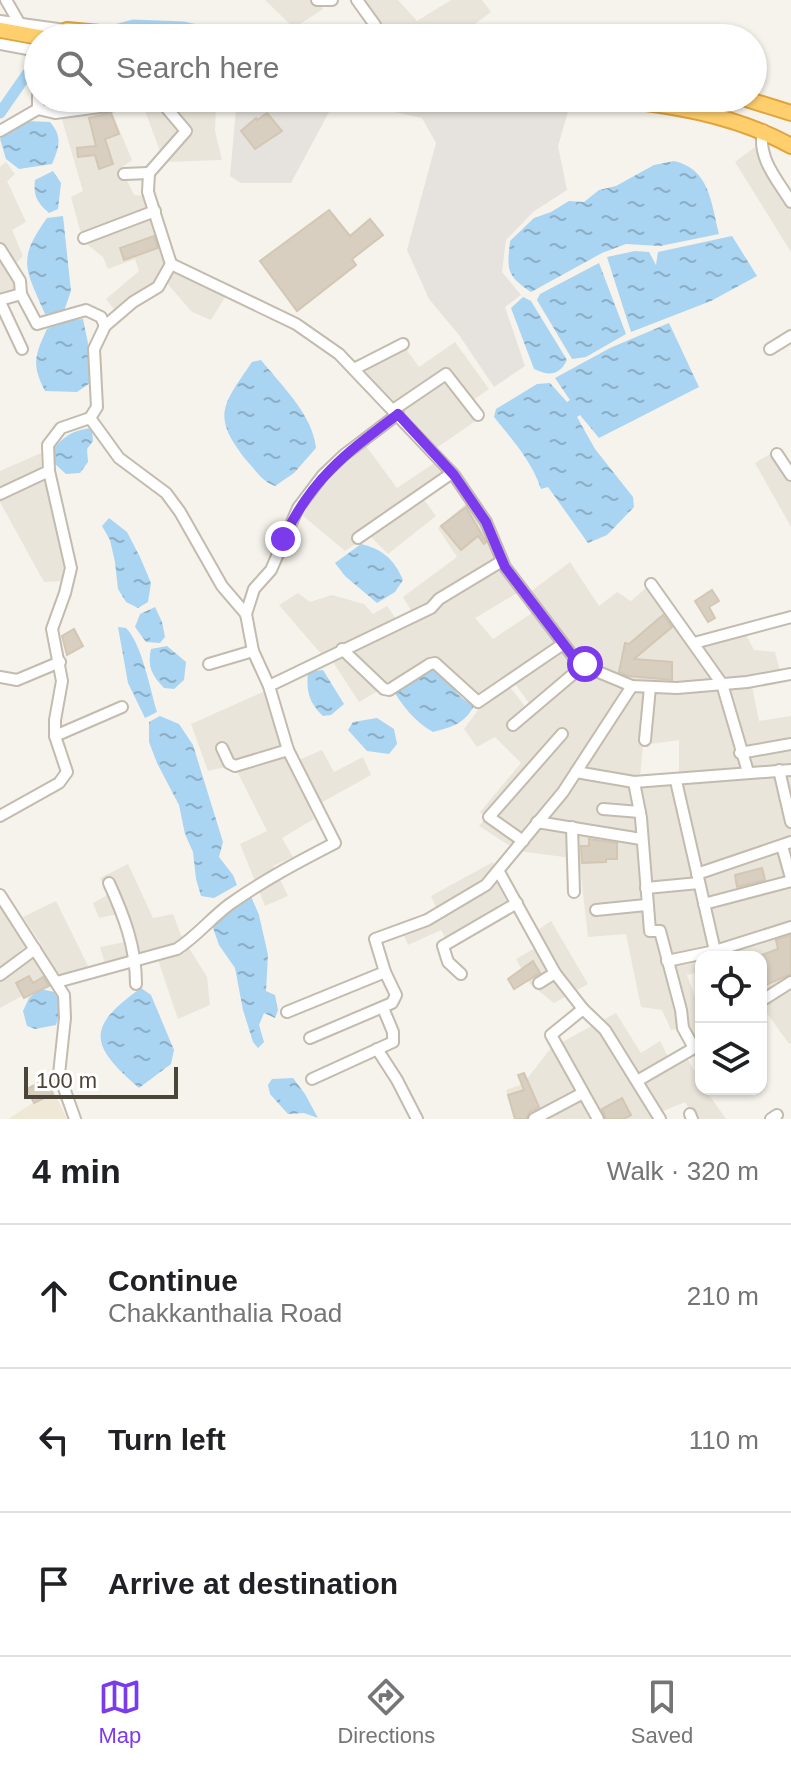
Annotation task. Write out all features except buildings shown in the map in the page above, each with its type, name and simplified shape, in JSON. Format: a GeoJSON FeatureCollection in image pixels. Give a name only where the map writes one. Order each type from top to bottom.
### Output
{"type":"FeatureCollection","features":[{"type":"Feature","properties":{"kind":"highway"},"geometry":{"type":"LineString","coordinates":[[0,32],[24,35]]}},
{"type":"Feature","properties":{"kind":"highway"},"geometry":{"type":"LineString","coordinates":[[0,32],[24,38]]}},
{"type":"Feature","properties":{"kind":"highway"},"geometry":{"type":"LineString","coordinates":[[767,106],[791,113]]}},
{"type":"Feature","properties":{"kind":"highway"},"geometry":{"type":"LineString","coordinates":[[692,112],[763,130],[791,146]]}},
{"type":"Feature","properties":{"kind":"street"},"geometry":{"type":"LineString","coordinates":[[6,0],[21,26]]}},
{"type":"Feature","properties":{"kind":"street"},"geometry":{"type":"LineString","coordinates":[[317,0],[332,0]]}},
{"type":"Feature","properties":{"kind":"street"},"geometry":{"type":"LineString","coordinates":[[357,0],[374,24]]}},
{"type":"Feature","properties":{"kind":"street"},"geometry":{"type":"LineString","coordinates":[[0,21],[24,26]]}},
{"type":"Feature","properties":{"kind":"street"},"geometry":{"type":"LineString","coordinates":[[0,44],[24,48]]}},
{"type":"Feature","properties":{"kind":"street"},"geometry":{"type":"LineString","coordinates":[[0,131],[33,112]]}},
{"type":"Feature","properties":{"kind":"street"},"geometry":{"type":"LineString","coordinates":[[0,816],[64,778],[66,767],[55,736],[62,681],[52,629],[71,568],[49,471],[48,445],[61,428],[90,418],[97,407],[94,349],[105,326],[133,302],[158,287],[171,264],[148,192],[149,173],[186,131],[170,112]]}},
{"type":"Feature","properties":{"kind":"street"},"geometry":{"type":"LineString","coordinates":[[763,130],[760,145],[763,156],[791,202]]}},
{"type":"Feature","properties":{"kind":"street"},"geometry":{"type":"LineString","coordinates":[[124,174],[149,173]]}},
{"type":"Feature","properties":{"kind":"street"},"geometry":{"type":"LineString","coordinates":[[84,238],[155,211]]}},
{"type":"Feature","properties":{"kind":"street"},"geometry":{"type":"LineString","coordinates":[[0,249],[20,281],[21,294],[37,324],[86,310],[101,317],[105,326]]}},
{"type":"Feature","properties":{"kind":"street"},"geometry":{"type":"LineString","coordinates":[[171,264],[296,324],[339,354],[452,473],[486,522],[502,561],[563,644],[585,664],[632,686],[650,687],[722,684],[791,674]]}},
{"type":"Feature","properties":{"kind":"street"},"geometry":{"type":"LineString","coordinates":[[21,294],[0,301],[22,349]]}},
{"type":"Feature","properties":{"kind":"street"},"geometry":{"type":"LineString","coordinates":[[770,349],[791,336]]}},
{"type":"Feature","properties":{"kind":"street"},"geometry":{"type":"LineString","coordinates":[[354,369],[403,344]]}},
{"type":"Feature","properties":{"kind":"street"},"geometry":{"type":"LineString","coordinates":[[57,982],[177,949],[268,877],[335,843],[288,750],[269,686],[253,651],[246,614],[254,589],[271,570],[298,508],[314,486],[344,455],[396,412],[446,374],[478,415]]}},
{"type":"Feature","properties":{"kind":"street"},"geometry":{"type":"LineString","coordinates":[[90,418],[119,458],[166,493],[222,586],[246,614]]}},
{"type":"Feature","properties":{"kind":"street"},"geometry":{"type":"LineString","coordinates":[[777,454],[791,475]]}},
{"type":"Feature","properties":{"kind":"street"},"geometry":{"type":"LineString","coordinates":[[0,494],[49,471]]}},
{"type":"Feature","properties":{"kind":"street"},"geometry":{"type":"LineString","coordinates":[[358,538],[452,473]]}},
{"type":"Feature","properties":{"kind":"street"},"geometry":{"type":"LineString","coordinates":[[269,686],[431,608],[439,599],[502,561]]}},
{"type":"Feature","properties":{"kind":"street"},"geometry":{"type":"LineString","coordinates":[[651,584],[722,684],[748,772]]}},
{"type":"Feature","properties":{"kind":"street"},"geometry":{"type":"LineString","coordinates":[[694,643],[791,617]]}},
{"type":"Feature","properties":{"kind":"street"},"geometry":{"type":"LineString","coordinates":[[342,649],[384,689],[389,690],[435,663],[478,702],[563,644]]}},
{"type":"Feature","properties":{"kind":"street"},"geometry":{"type":"LineString","coordinates":[[209,664],[253,651]]}},
{"type":"Feature","properties":{"kind":"street"},"geometry":{"type":"LineString","coordinates":[[0,677],[17,680],[60,662]]}},
{"type":"Feature","properties":{"kind":"street"},"geometry":{"type":"LineString","coordinates":[[513,725],[585,664]]}},
{"type":"Feature","properties":{"kind":"street"},"geometry":{"type":"LineString","coordinates":[[310,1038],[392,1003],[396,995],[375,939],[427,920],[486,885],[576,772],[632,686]]}},
{"type":"Feature","properties":{"kind":"street"},"geometry":{"type":"LineString","coordinates":[[645,740],[650,687]]}},
{"type":"Feature","properties":{"kind":"street"},"geometry":{"type":"LineString","coordinates":[[55,736],[122,707]]}},
{"type":"Feature","properties":{"kind":"street"},"geometry":{"type":"LineString","coordinates":[[523,841],[489,817],[562,734]]}},
{"type":"Feature","properties":{"kind":"street"},"geometry":{"type":"LineString","coordinates":[[740,753],[791,744]]}},
{"type":"Feature","properties":{"kind":"street"},"geometry":{"type":"LineString","coordinates":[[222,748],[229,763],[235,766],[288,750]]}},
{"type":"Feature","properties":{"kind":"street"},"geometry":{"type":"LineString","coordinates":[[779,770],[791,822]]}},
{"type":"Feature","properties":{"kind":"street"},"geometry":{"type":"LineString","coordinates":[[576,772],[634,782],[791,770]]}},
{"type":"Feature","properties":{"kind":"street"},"geometry":{"type":"LineString","coordinates":[[676,781],[715,951],[791,927]]}},
{"type":"Feature","properties":{"kind":"street"},"geometry":{"type":"LineString","coordinates":[[634,782],[640,812],[650,931],[660,931],[683,1028],[695,1043]]}},
{"type":"Feature","properties":{"kind":"street"},"geometry":{"type":"LineString","coordinates":[[603,809],[640,812]]}},
{"type":"Feature","properties":{"kind":"street"},"geometry":{"type":"LineString","coordinates":[[537,822],[641,839]]}},
{"type":"Feature","properties":{"kind":"street"},"geometry":{"type":"LineString","coordinates":[[572,827],[574,892]]}},
{"type":"Feature","properties":{"kind":"street"},"geometry":{"type":"LineString","coordinates":[[646,888],[698,878],[787,844],[791,880],[704,904]]}},
{"type":"Feature","properties":{"kind":"street"},"geometry":{"type":"LineString","coordinates":[[499,872],[555,973],[583,1009],[605,1030],[660,1119]]}},
{"type":"Feature","properties":{"kind":"street"},"geometry":{"type":"LineString","coordinates":[[109,883],[123,914],[136,959],[136,984]]}},
{"type":"Feature","properties":{"kind":"street"},"geometry":{"type":"LineString","coordinates":[[0,895],[64,995],[59,1074],[75,1119]]}},
{"type":"Feature","properties":{"kind":"street"},"geometry":{"type":"LineString","coordinates":[[461,974],[448,962],[443,946],[517,903]]}},
{"type":"Feature","properties":{"kind":"street"},"geometry":{"type":"LineString","coordinates":[[596,910],[646,905]]}},
{"type":"Feature","properties":{"kind":"street"},"geometry":{"type":"LineString","coordinates":[[0,975],[35,949]]}},
{"type":"Feature","properties":{"kind":"street"},"geometry":{"type":"LineString","coordinates":[[667,961],[695,955]]}},
{"type":"Feature","properties":{"kind":"street"},"geometry":{"type":"LineString","coordinates":[[287,1012],[385,972]]}},
{"type":"Feature","properties":{"kind":"street"},"geometry":{"type":"LineString","coordinates":[[539,983],[555,973]]}},
{"type":"Feature","properties":{"kind":"street"},"geometry":{"type":"LineString","coordinates":[[767,997],[791,982]]}},
{"type":"Feature","properties":{"kind":"street"},"geometry":{"type":"LineString","coordinates":[[312,1079],[391,1043],[394,1039],[383,1008]]}},
{"type":"Feature","properties":{"kind":"street"},"geometry":{"type":"LineString","coordinates":[[583,1009],[551,1035],[598,1119]]}},
{"type":"Feature","properties":{"kind":"street"},"geometry":{"type":"LineString","coordinates":[[637,1081],[695,1047]]}},
{"type":"Feature","properties":{"kind":"street"},"geometry":{"type":"LineString","coordinates":[[377,1049],[417,1119]]}},
{"type":"Feature","properties":{"kind":"street"},"geometry":{"type":"LineString","coordinates":[[534,1119],[583,1093]]}},
{"type":"Feature","properties":{"kind":"shaded area"},"geometry":{"type":"Polygon","coordinates":[[[265,0],[316,0],[323,9],[300,24],[290,24],[265,0]]]}},
{"type":"Feature","properties":{"kind":"shaded area"},"geometry":{"type":"Polygon","coordinates":[[[364,0],[398,0],[417,21],[451,0],[482,0],[491,12],[475,24],[380,24],[364,0]]]}},
{"type":"Feature","properties":{"kind":"shaded area"},"geometry":{"type":"Polygon","coordinates":[[[112,112],[132,160],[121,168],[134,195],[145,196],[168,262],[156,284],[116,312],[106,299],[139,271],[135,259],[108,269],[103,257],[83,241],[71,197],[83,191],[61,116],[112,112]]]}},
{"type":"Feature","properties":{"kind":"shaded area"},"geometry":{"type":"Polygon","coordinates":[[[145,112],[216,112],[215,131],[222,160],[164,162],[145,112]]]}},
{"type":"Feature","properties":{"kind":"shaded area"},"geometry":{"type":"Polygon","coordinates":[[[236,112],[329,112],[291,183],[241,183],[230,176],[236,112]]]}},
{"type":"Feature","properties":{"kind":"shaded area"},"geometry":{"type":"Polygon","coordinates":[[[395,112],[568,112],[558,146],[567,190],[533,212],[506,240],[502,272],[521,295],[505,307],[525,366],[494,387],[459,335],[429,299],[407,250],[436,143],[422,118],[395,112]]]}},
{"type":"Feature","properties":{"kind":"shaded area"},"geometry":{"type":"Polygon","coordinates":[[[755,147],[791,206],[791,252],[735,162],[755,147]]]}},
{"type":"Feature","properties":{"kind":"shaded area"},"geometry":{"type":"Polygon","coordinates":[[[6,162],[15,174],[7,181],[26,222],[12,230],[23,256],[14,265],[18,290],[0,294],[0,263],[3,261],[0,255],[0,167],[6,162]]]}},
{"type":"Feature","properties":{"kind":"shaded area"},"geometry":{"type":"Polygon","coordinates":[[[174,269],[227,294],[211,320],[192,312],[166,282],[174,269]]]}},
{"type":"Feature","properties":{"kind":"shaded area"},"geometry":{"type":"Polygon","coordinates":[[[455,342],[489,389],[466,405],[477,420],[435,449],[360,370],[406,349],[419,367],[455,342]]]}},
{"type":"Feature","properties":{"kind":"shaded area"},"geometry":{"type":"Polygon","coordinates":[[[366,446],[397,488],[436,462],[445,474],[419,493],[436,516],[388,554],[369,535],[345,551],[301,514],[341,462],[366,446]]]}},
{"type":"Feature","properties":{"kind":"shaded area"},"geometry":{"type":"Polygon","coordinates":[[[778,449],[791,469],[791,527],[755,463],[778,449]]]}},
{"type":"Feature","properties":{"kind":"shaded area"},"geometry":{"type":"Polygon","coordinates":[[[41,453],[42,472],[51,495],[67,566],[64,581],[44,582],[0,502],[0,471],[41,453]]]}},
{"type":"Feature","properties":{"kind":"shaded area"},"geometry":{"type":"Polygon","coordinates":[[[468,502],[484,527],[498,561],[428,606],[412,612],[403,597],[457,557],[438,528],[468,502]]]}},
{"type":"Feature","properties":{"kind":"shaded area"},"geometry":{"type":"Polygon","coordinates":[[[570,562],[599,606],[617,592],[631,601],[647,587],[694,647],[744,631],[754,650],[775,652],[780,671],[723,681],[631,684],[575,653],[530,592],[570,562]]]}},
{"type":"Feature","properties":{"kind":"shaded area"},"geometry":{"type":"Polygon","coordinates":[[[501,565],[519,592],[475,618],[493,639],[532,613],[559,649],[579,665],[531,706],[508,674],[479,699],[433,659],[359,702],[331,659],[440,602],[501,565]]]}},
{"type":"Feature","properties":{"kind":"shaded area"},"geometry":{"type":"Polygon","coordinates":[[[298,593],[310,602],[332,595],[364,604],[373,614],[387,606],[397,620],[323,656],[279,605],[298,593]]]}},
{"type":"Feature","properties":{"kind":"shaded area"},"geometry":{"type":"Polygon","coordinates":[[[585,667],[628,690],[561,790],[513,848],[479,826],[486,818],[480,812],[521,763],[495,737],[477,747],[464,729],[481,706],[507,683],[530,713],[585,667]]]}},
{"type":"Feature","properties":{"kind":"shaded area"},"geometry":{"type":"Polygon","coordinates":[[[752,686],[759,721],[791,716],[791,768],[750,770],[727,688],[752,686]]]}},
{"type":"Feature","properties":{"kind":"shaded area"},"geometry":{"type":"Polygon","coordinates":[[[718,688],[743,769],[679,778],[679,740],[643,745],[640,778],[579,772],[634,691],[718,688]]]}},
{"type":"Feature","properties":{"kind":"shaded area"},"geometry":{"type":"Polygon","coordinates":[[[265,691],[290,764],[322,750],[334,772],[363,757],[371,775],[310,809],[314,819],[282,838],[293,857],[273,866],[288,896],[265,906],[240,844],[267,831],[234,765],[208,771],[191,724],[265,691]]]}},
{"type":"Feature","properties":{"kind":"shaded area"},"geometry":{"type":"Polygon","coordinates":[[[791,774],[791,979],[767,995],[767,951],[695,951],[695,973],[687,975],[695,997],[695,1043],[687,1025],[664,931],[652,928],[638,785],[791,774]]]}},
{"type":"Feature","properties":{"kind":"shaded area"},"geometry":{"type":"Polygon","coordinates":[[[578,775],[632,785],[639,836],[542,821],[578,775]]]}},
{"type":"Feature","properties":{"kind":"shaded area"},"geometry":{"type":"Polygon","coordinates":[[[538,826],[640,842],[648,933],[658,935],[681,1028],[671,1030],[662,1010],[641,1007],[626,934],[588,937],[579,859],[518,851],[538,826]]]}},
{"type":"Feature","properties":{"kind":"shaded area"},"geometry":{"type":"Polygon","coordinates":[[[493,862],[511,901],[446,939],[441,930],[408,945],[401,929],[438,912],[431,896],[493,862]]]}},
{"type":"Feature","properties":{"kind":"shaded area"},"geometry":{"type":"Polygon","coordinates":[[[128,864],[153,918],[173,914],[181,935],[207,977],[210,1005],[178,1019],[157,957],[107,970],[100,947],[135,940],[127,912],[99,918],[93,903],[109,894],[100,878],[128,864]]]}},
{"type":"Feature","properties":{"kind":"shaded area"},"geometry":{"type":"Polygon","coordinates":[[[56,901],[88,966],[68,981],[51,980],[0,1008],[0,976],[43,947],[23,917],[56,901]]]}},
{"type":"Feature","properties":{"kind":"shaded area"},"geometry":{"type":"Polygon","coordinates":[[[0,905],[27,945],[0,968],[0,905]]]}},
{"type":"Feature","properties":{"kind":"shaded area"},"geometry":{"type":"Polygon","coordinates":[[[551,921],[588,984],[554,1003],[530,984],[516,959],[542,944],[536,931],[551,921]]]}},
{"type":"Feature","properties":{"kind":"shaded area"},"geometry":{"type":"Polygon","coordinates":[[[791,986],[791,1043],[767,1013],[767,1003],[791,986]]]}},
{"type":"Feature","properties":{"kind":"shaded area"},"geometry":{"type":"Polygon","coordinates":[[[616,1013],[641,1053],[660,1041],[668,1057],[635,1081],[657,1119],[514,1119],[506,1090],[523,1084],[551,1048],[616,1013]]]}},
{"type":"Feature","properties":{"kind":"shaded area"},"geometry":{"type":"Polygon","coordinates":[[[687,1058],[695,1072],[695,1095],[709,1095],[726,1119],[695,1119],[685,1102],[661,1112],[639,1081],[687,1058]]]}},
{"type":"Feature","properties":{"kind":"shaded area"},"geometry":{"type":"Polygon","coordinates":[[[53,1090],[67,1119],[8,1119],[53,1090]]]}},
{"type":"Feature","properties":{"kind":"water"},"geometry":{"type":"Polygon","coordinates":[[[26,121],[50,122],[54,127],[58,142],[52,164],[19,169],[6,159],[0,139],[26,121]]]}},
{"type":"Feature","properties":{"kind":"water"},"geometry":{"type":"Polygon","coordinates":[[[674,161],[686,165],[702,179],[711,199],[719,234],[660,246],[626,244],[602,253],[531,292],[513,276],[509,265],[510,241],[534,218],[569,201],[584,202],[599,190],[616,186],[654,165],[674,161]]]}},
{"type":"Feature","properties":{"kind":"water"},"geometry":{"type":"Polygon","coordinates":[[[53,171],[61,183],[58,209],[49,213],[37,198],[35,180],[53,171]]]}},
{"type":"Feature","properties":{"kind":"water"},"geometry":{"type":"Polygon","coordinates":[[[63,216],[71,291],[64,311],[45,314],[29,275],[28,255],[47,218],[63,216]]]}},
{"type":"Feature","properties":{"kind":"water"},"geometry":{"type":"Polygon","coordinates":[[[732,236],[757,276],[711,301],[631,332],[607,257],[635,251],[649,252],[656,265],[658,252],[732,236]]]}},
{"type":"Feature","properties":{"kind":"water"},"geometry":{"type":"Polygon","coordinates":[[[599,263],[626,334],[586,357],[572,359],[537,300],[540,294],[599,263]]]}},
{"type":"Feature","properties":{"kind":"water"},"geometry":{"type":"Polygon","coordinates":[[[523,297],[531,301],[567,360],[557,372],[544,373],[534,369],[511,308],[523,297]]]}},
{"type":"Feature","properties":{"kind":"water"},"geometry":{"type":"Polygon","coordinates":[[[83,319],[90,353],[90,383],[77,392],[45,391],[36,360],[47,329],[66,321],[83,319]]]}},
{"type":"Feature","properties":{"kind":"water"},"geometry":{"type":"Polygon","coordinates":[[[669,323],[699,387],[599,438],[580,415],[577,417],[595,449],[633,497],[634,507],[607,535],[588,543],[548,487],[541,489],[527,460],[494,417],[496,409],[537,384],[550,383],[567,402],[570,400],[555,378],[610,348],[669,323]]]}},
{"type":"Feature","properties":{"kind":"water"},"geometry":{"type":"Polygon","coordinates":[[[261,360],[303,412],[316,448],[294,473],[275,486],[263,479],[247,461],[228,433],[225,422],[225,411],[234,390],[252,362],[261,360]]]}},
{"type":"Feature","properties":{"kind":"water"},"geometry":{"type":"Polygon","coordinates":[[[92,428],[93,441],[87,449],[88,462],[80,473],[66,474],[55,464],[55,447],[72,433],[92,428]]]}},
{"type":"Feature","properties":{"kind":"water"},"geometry":{"type":"Polygon","coordinates":[[[109,518],[127,532],[151,583],[148,602],[138,608],[126,602],[118,589],[110,540],[102,526],[109,518]]]}},
{"type":"Feature","properties":{"kind":"water"},"geometry":{"type":"Polygon","coordinates":[[[361,544],[386,556],[403,580],[395,592],[377,603],[345,576],[335,563],[361,544]]]}},
{"type":"Feature","properties":{"kind":"water"},"geometry":{"type":"Polygon","coordinates":[[[155,607],[165,637],[160,643],[146,642],[135,627],[140,614],[155,607]]]}},
{"type":"Feature","properties":{"kind":"water"},"geometry":{"type":"Polygon","coordinates":[[[118,627],[126,628],[132,635],[145,667],[157,712],[145,718],[128,683],[118,627]]]}},
{"type":"Feature","properties":{"kind":"water"},"geometry":{"type":"Polygon","coordinates":[[[167,646],[186,662],[184,680],[174,689],[164,688],[150,666],[151,649],[167,646]]]}},
{"type":"Feature","properties":{"kind":"water"},"geometry":{"type":"Polygon","coordinates":[[[426,668],[441,674],[459,695],[474,706],[457,724],[433,732],[410,713],[392,689],[426,668]]]}},
{"type":"Feature","properties":{"kind":"water"},"geometry":{"type":"Polygon","coordinates":[[[323,670],[344,704],[331,715],[323,716],[314,706],[307,679],[308,672],[323,670]]]}},
{"type":"Feature","properties":{"kind":"water"},"geometry":{"type":"Polygon","coordinates":[[[160,716],[179,724],[193,745],[223,842],[219,857],[237,885],[214,898],[201,896],[193,852],[185,834],[179,805],[149,742],[149,722],[160,716]]]}},
{"type":"Feature","properties":{"kind":"water"},"geometry":{"type":"Polygon","coordinates":[[[377,718],[394,729],[397,744],[389,754],[367,751],[348,730],[353,722],[377,718]]]}},
{"type":"Feature","properties":{"kind":"water"},"geometry":{"type":"Polygon","coordinates":[[[250,894],[259,915],[268,955],[266,991],[275,995],[278,1010],[275,1018],[264,1013],[259,1025],[264,1042],[258,1048],[253,1042],[243,1010],[235,968],[219,945],[212,925],[250,894]]]}},
{"type":"Feature","properties":{"kind":"water"},"geometry":{"type":"Polygon","coordinates":[[[141,988],[151,995],[174,1050],[171,1064],[139,1088],[110,1060],[101,1036],[110,1014],[141,988]]]}},
{"type":"Feature","properties":{"kind":"water"},"geometry":{"type":"Polygon","coordinates":[[[41,989],[54,992],[62,1006],[56,1025],[35,1029],[27,1026],[23,1011],[29,998],[41,989]]]}},
{"type":"Feature","properties":{"kind":"water"},"geometry":{"type":"Polygon","coordinates":[[[293,1078],[318,1118],[304,1113],[288,1114],[270,1094],[268,1085],[272,1079],[293,1078]]]}},
{"type":"Feature","properties":{"kind":"waterway"},"geometry":{"type":"LineString","coordinates":[[0,113],[24,78]]}},
{"type":"Feature","properties":{"kind":"route"},"geometry":{"type":"LineString","coordinates":[[283,539],[298,508],[323,475],[398,414],[454,475],[486,522],[505,567],[572,655],[585,664]]}}]}
